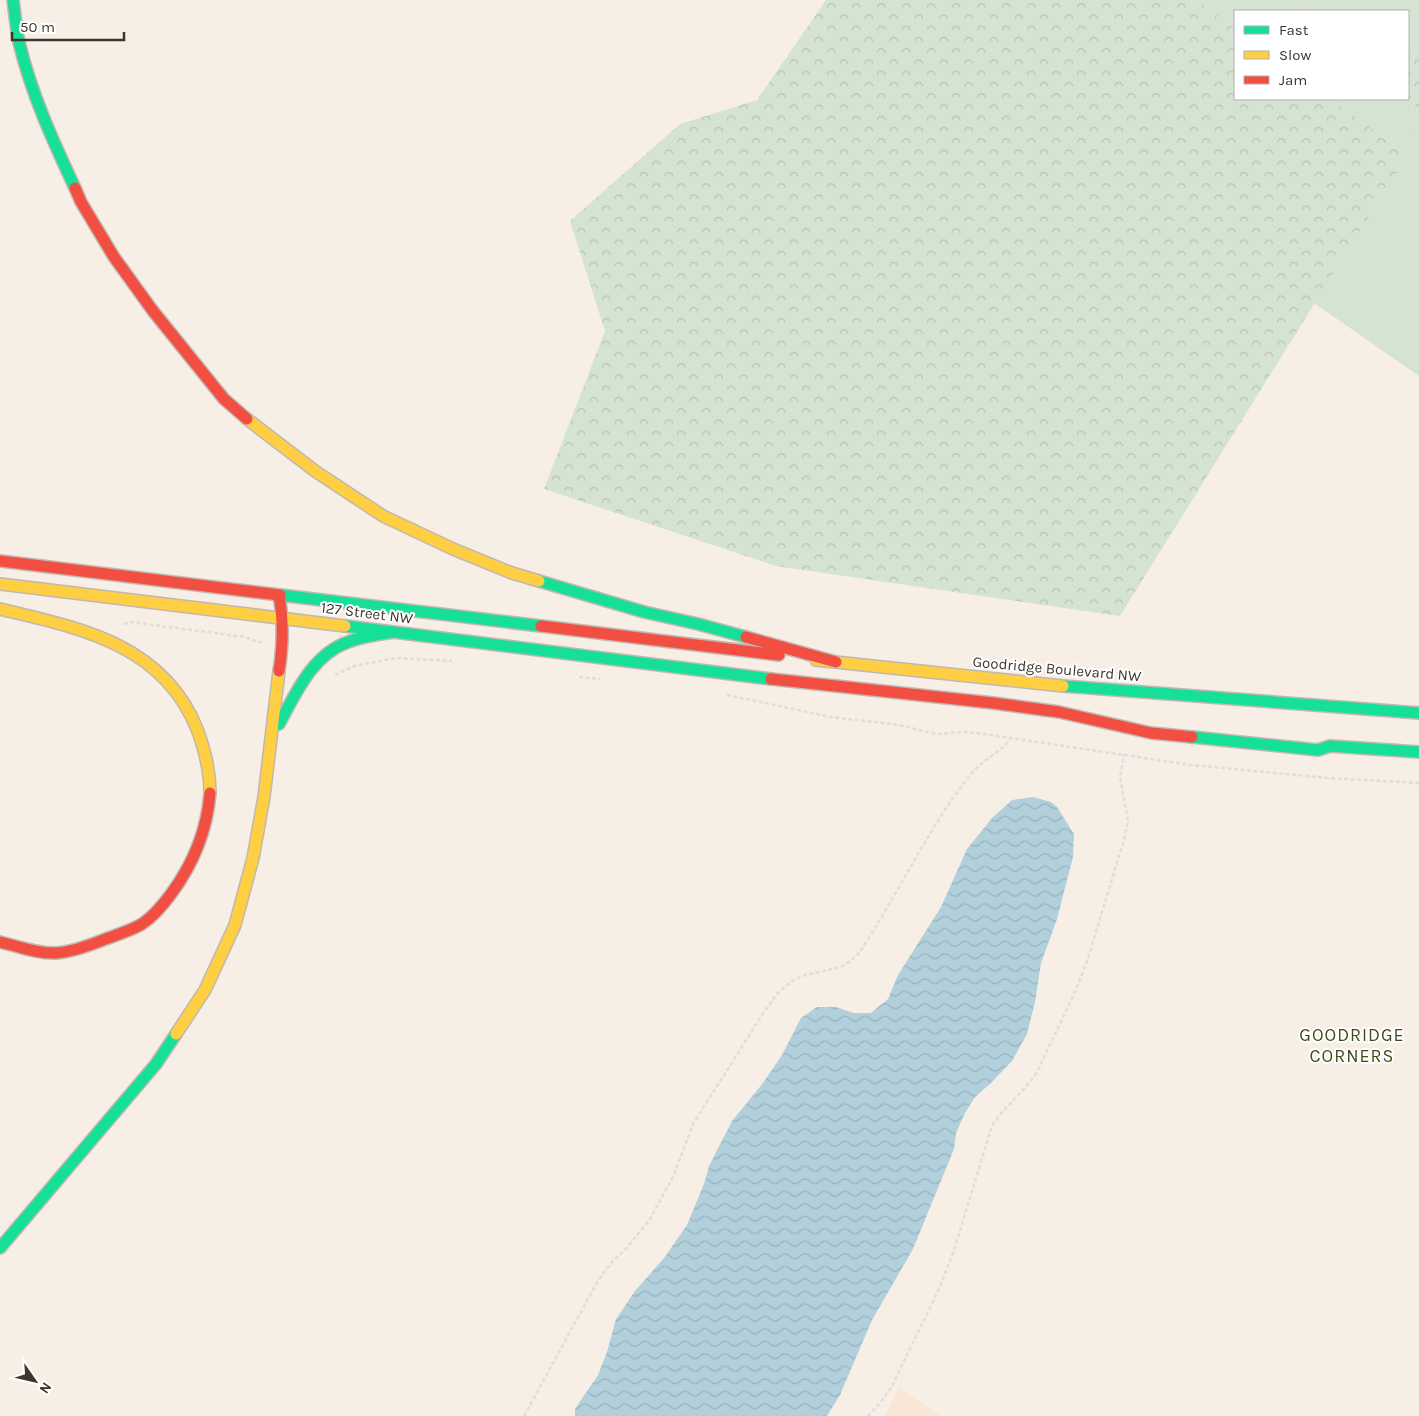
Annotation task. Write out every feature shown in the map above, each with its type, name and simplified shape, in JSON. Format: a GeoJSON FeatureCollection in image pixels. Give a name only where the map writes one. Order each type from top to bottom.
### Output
{"type":"FeatureCollection","features":[{"type":"Feature","properties":{"kind":"main road"},"geometry":{"type":"LineString","coordinates":[[13,0],[19,42],[36,97],[54,146],[81,202],[114,257],[153,311],[224,399],[265,434],[315,471],[383,516],[453,549],[512,573],[644,612],[698,624],[836,662]]}},
{"type":"Feature","properties":{"kind":"main road","name":"127 Street NW"},"geometry":{"type":"LineString","coordinates":[[0,560],[693,646]]}},
{"type":"Feature","properties":{"kind":"main road","name":"127 Street NW"},"geometry":{"type":"LineString","coordinates":[[0,584],[730,674],[993,703],[1059,712],[1151,733],[1318,750]]}},
{"type":"Feature","properties":{"kind":"main road"},"geometry":{"type":"LineString","coordinates":[[0,1248],[156,1064],[205,990],[235,926],[256,840],[264,797],[283,642],[283,618],[279,596]]}},
{"type":"Feature","properties":{"kind":"main road"},"geometry":{"type":"LineString","coordinates":[[0,609],[88,631],[114,642],[158,670],[186,705],[198,730],[207,756],[210,779],[210,802],[207,822],[191,867],[159,909],[139,926],[92,945],[54,954],[0,942]]}},
{"type":"Feature","properties":{"kind":"main road"},"geometry":{"type":"LineString","coordinates":[[271,739],[304,677],[320,660],[336,647],[358,638],[394,632]]}},
{"type":"Feature","properties":{"kind":"main road","name":"Goodridge Boulevard NW"},"geometry":{"type":"LineString","coordinates":[[693,646],[1066,686],[1419,713]]}},
{"type":"Feature","properties":{"kind":"main road"},"geometry":{"type":"LineString","coordinates":[[1318,750],[1330,746],[1419,752]]}},
{"type":"Feature","properties":{"kind":"main road"},"geometry":{"type":"LineString","coordinates":[[1318,750],[1365,758],[1419,762]]}},
{"type":"Feature","properties":{"kind":"path"},"geometry":{"type":"LineString","coordinates":[[1291,0],[1303,10]]}},
{"type":"Feature","properties":{"kind":"path"},"geometry":{"type":"LineString","coordinates":[[1409,43],[1419,32]]}},
{"type":"Feature","properties":{"kind":"path"},"geometry":{"type":"LineString","coordinates":[[1392,100],[1419,132]]}},
{"type":"Feature","properties":{"kind":"path"},"geometry":{"type":"LineString","coordinates":[[114,642],[123,625],[131,622],[245,637],[258,642],[267,640],[283,642]]}},
{"type":"Feature","properties":{"kind":"path"},"geometry":{"type":"LineString","coordinates":[[320,660],[335,675],[354,666],[396,658],[453,661]]}},
{"type":"Feature","properties":{"kind":"path"},"geometry":{"type":"LineString","coordinates":[[573,676],[601,679]]}},
{"type":"Feature","properties":{"kind":"path"},"geometry":{"type":"LineString","coordinates":[[724,694],[831,717],[899,725],[936,734],[964,732],[1218,768],[1328,778],[1419,783]]}},
{"type":"Feature","properties":{"kind":"path"},"geometry":{"type":"LineString","coordinates":[[524,1416],[598,1279],[626,1249],[650,1219],[673,1177],[693,1124],[764,1012],[778,993],[791,982],[801,976],[841,967],[859,953],[970,775],[987,758],[1003,749],[1010,738]]}},
{"type":"Feature","properties":{"kind":"path"},"geometry":{"type":"LineString","coordinates":[[868,1416],[891,1388],[938,1291],[953,1253],[992,1126],[1008,1105],[1029,1084],[1037,1072],[1075,992],[1087,961],[1124,840],[1128,821],[1120,777],[1124,754]]}},
{"type":"Feature","properties":{"kind":"shaded area"},"geometry":{"type":"Polygon","coordinates":[[[899,1388],[941,1416],[885,1416],[899,1388]]]}},
{"type":"Feature","properties":{"kind":"green space"},"geometry":{"type":"Polygon","coordinates":[[[826,0],[1197,0],[1234,27],[1234,100],[1332,100],[1407,155],[1120,616],[776,566],[544,489],[605,331],[570,221],[680,124],[757,100],[826,0]]]}},
{"type":"Feature","properties":{"kind":"green space"},"geometry":{"type":"Polygon","coordinates":[[[1197,0],[1419,0],[1419,50],[1415,53],[1409,68],[1409,10],[1234,10],[1234,27],[1197,0]]]}},
{"type":"Feature","properties":{"kind":"green space"},"geometry":{"type":"Polygon","coordinates":[[[1419,50],[1419,111],[1409,99],[1409,70],[1415,53],[1419,50]]]}},
{"type":"Feature","properties":{"kind":"green space"},"geometry":{"type":"Polygon","coordinates":[[[1409,99],[1419,111],[1419,376],[1314,303],[1407,155],[1332,100],[1409,99]]]}},
{"type":"Feature","properties":{"kind":"water"},"geometry":{"type":"Polygon","coordinates":[[[1033,797],[1051,802],[1057,807],[1074,834],[1073,857],[1057,919],[1041,963],[1035,1002],[1027,1034],[1012,1061],[975,1097],[965,1113],[956,1133],[954,1149],[913,1249],[872,1320],[840,1395],[827,1416],[575,1416],[575,1409],[598,1375],[607,1352],[616,1319],[635,1291],[664,1258],[687,1225],[704,1184],[709,1166],[732,1121],[763,1083],[782,1055],[801,1018],[817,1007],[836,1007],[854,1013],[871,1013],[888,999],[898,975],[941,907],[967,849],[993,817],[1012,800],[1033,797]]]}},
{"type":"Feature","properties":{"kind":"traffic: fast"},"geometry":{"type":"LineString","coordinates":[[13,0],[19,42],[30,80],[51,135],[75,188]]}},
{"type":"Feature","properties":{"kind":"traffic: fast"},"geometry":{"type":"LineString","coordinates":[[539,581],[644,612],[746,637]]}},
{"type":"Feature","properties":{"kind":"traffic: fast"},"geometry":{"type":"LineString","coordinates":[[280,595],[541,626]]}},
{"type":"Feature","properties":{"kind":"traffic: fast"},"geometry":{"type":"LineString","coordinates":[[345,626],[771,679]]}},
{"type":"Feature","properties":{"kind":"traffic: fast"},"geometry":{"type":"LineString","coordinates":[[279,724],[306,676],[324,656],[348,642],[394,632]]}},
{"type":"Feature","properties":{"kind":"traffic: fast"},"geometry":{"type":"LineString","coordinates":[[1063,686],[1419,713]]}},
{"type":"Feature","properties":{"kind":"traffic: fast"},"geometry":{"type":"LineString","coordinates":[[1192,737],[1318,750],[1330,746],[1419,752]]}},
{"type":"Feature","properties":{"kind":"traffic: fast"},"geometry":{"type":"LineString","coordinates":[[0,1248],[156,1064],[176,1034]]}},
{"type":"Feature","properties":{"kind":"traffic: slow"},"geometry":{"type":"LineString","coordinates":[[247,419],[315,471],[383,516],[453,549],[512,573],[539,581]]}},
{"type":"Feature","properties":{"kind":"traffic: slow"},"geometry":{"type":"LineString","coordinates":[[0,584],[345,626]]}},
{"type":"Feature","properties":{"kind":"traffic: slow"},"geometry":{"type":"LineString","coordinates":[[0,609],[60,624],[116,644],[141,659],[163,677],[182,700],[197,729],[206,760],[210,793]]}},
{"type":"Feature","properties":{"kind":"traffic: slow"},"geometry":{"type":"LineString","coordinates":[[816,660],[1063,686]]}},
{"type":"Feature","properties":{"kind":"traffic: slow"},"geometry":{"type":"LineString","coordinates":[[176,1034],[205,990],[235,925],[253,858],[264,797],[279,671]]}},
{"type":"Feature","properties":{"kind":"traffic: jam"},"geometry":{"type":"LineString","coordinates":[[75,188],[81,202],[114,257],[153,311],[224,399],[247,419]]}},
{"type":"Feature","properties":{"kind":"traffic: jam"},"geometry":{"type":"LineString","coordinates":[[0,561],[280,595]]}},
{"type":"Feature","properties":{"kind":"traffic: jam"},"geometry":{"type":"LineString","coordinates":[[279,596],[282,615],[279,671]]}},
{"type":"Feature","properties":{"kind":"traffic: jam"},"geometry":{"type":"LineString","coordinates":[[541,626],[779,655]]}},
{"type":"Feature","properties":{"kind":"traffic: jam"},"geometry":{"type":"LineString","coordinates":[[746,637],[836,662]]}},
{"type":"Feature","properties":{"kind":"traffic: jam"},"geometry":{"type":"LineString","coordinates":[[771,679],[1059,712],[1151,733],[1192,737]]}},
{"type":"Feature","properties":{"kind":"traffic: jam"},"geometry":{"type":"LineString","coordinates":[[0,942],[42,952],[62,952],[92,944],[142,924],[168,898],[193,858],[206,820],[210,793]]}},
{"type":"Feature","properties":{"kind":"district","name":"GOODRIDGE CORNERS"},"geometry":{"type":"Point","coordinates":[1352,1045]}}]}
